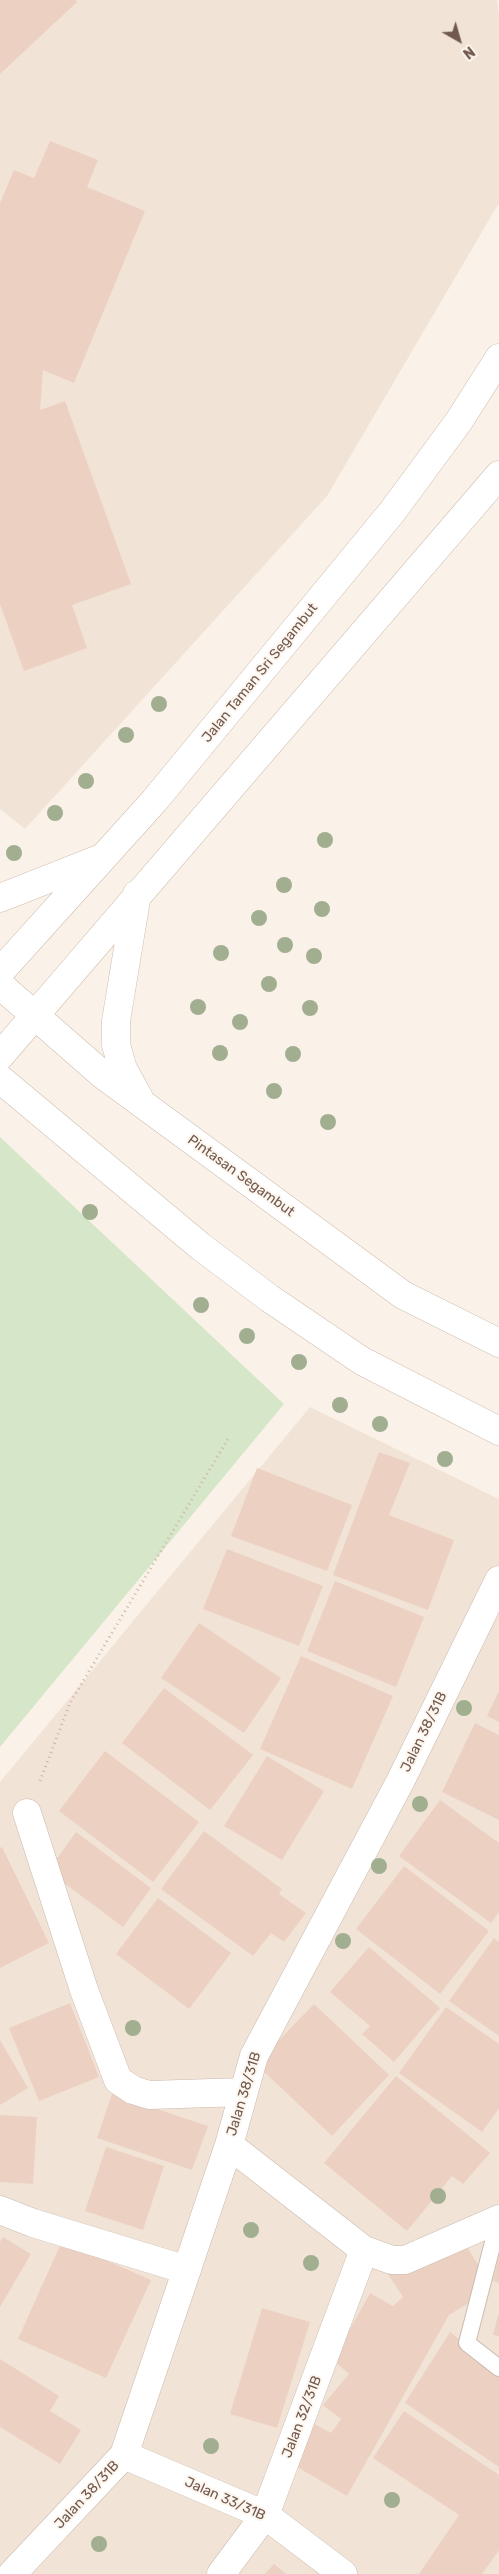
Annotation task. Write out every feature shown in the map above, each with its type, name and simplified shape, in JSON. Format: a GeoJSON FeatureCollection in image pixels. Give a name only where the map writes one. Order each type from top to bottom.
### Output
{"type":"FeatureCollection","features":[{"type":"Feature","properties":{"kind":"street","name":"Jalan Taman Sri Segambut"},"geometry":{"type":"LineString","coordinates":[[0,972],[156,800],[392,512],[459,421],[499,358]]}},
{"type":"Feature","properties":{"kind":"street"},"geometry":{"type":"LineString","coordinates":[[0,1056],[137,894],[194,831],[499,475]]}},
{"type":"Feature","properties":{"kind":"street"},"geometry":{"type":"LineString","coordinates":[[0,898],[104,857]]}},
{"type":"Feature","properties":{"kind":"street"},"geometry":{"type":"LineString","coordinates":[[137,894],[116,1021],[116,1045],[123,1069],[141,1102]]}},
{"type":"Feature","properties":{"kind":"street","name":"Pintasan Segambut"},"geometry":{"type":"LineString","coordinates":[[0,984],[104,1075],[404,1295],[499,1343]]}},
{"type":"Feature","properties":{"kind":"street"},"geometry":{"type":"LineString","coordinates":[[0,1079],[200,1246],[269,1298],[362,1361],[499,1431]]}},
{"type":"Feature","properties":{"kind":"street","name":"Jalan 38/31B"},"geometry":{"type":"LineString","coordinates":[[12,2574],[124,2455],[229,2145],[254,2056],[401,1780],[499,1580]]}},
{"type":"Feature","properties":{"kind":"street"},"geometry":{"type":"LineString","coordinates":[[28,1813],[84,1990],[118,2080],[133,2090],[149,2095],[244,2092]]}},
{"type":"Feature","properties":{"kind":"street"},"geometry":{"type":"LineString","coordinates":[[229,2145],[364,2250],[392,2260],[405,2260],[499,2219]]}},
{"type":"Feature","properties":{"kind":"street"},"geometry":{"type":"LineString","coordinates":[[0,2210],[33,2223],[187,2270]]}},
{"type":"Feature","properties":{"kind":"street","name":"Jalan 32/31B"},"geometry":{"type":"LineString","coordinates":[[221,2574],[264,2515],[364,2250]]}},
{"type":"Feature","properties":{"kind":"street","name":"Jalan 33/31B"},"geometry":{"type":"LineString","coordinates":[[124,2455],[264,2515],[342,2574]]}},
{"type":"Feature","properties":{"kind":"lane"},"geometry":{"type":"LineString","coordinates":[[499,2219],[467,2343],[499,2368]]}},
{"type":"Feature","properties":{"kind":"path"},"geometry":{"type":"LineString","coordinates":[[28,1813],[70,1703],[228,1439]]}},
{"type":"Feature","properties":{"kind":"shaded area"},"geometry":{"type":"Polygon","coordinates":[[[0,0],[497,0],[499,17],[499,203],[327,496],[25,829],[0,809],[0,0]]]}},
{"type":"Feature","properties":{"kind":"shaded area"},"geometry":{"type":"Polygon","coordinates":[[[310,1407],[499,1499],[499,2574],[0,2574],[0,1782],[310,1407]]]}},
{"type":"Feature","properties":{"kind":"green space"},"geometry":{"type":"Polygon","coordinates":[[[0,1137],[284,1404],[0,1747],[0,1137]]]}},
{"type":"Feature","properties":{"kind":"building"},"geometry":{"type":"Polygon","coordinates":[[[0,0],[75,0],[77,2],[0,74],[0,0]]]}},
{"type":"Feature","properties":{"kind":"building"},"geometry":{"type":"Polygon","coordinates":[[[50,141],[98,160],[87,187],[145,211],[74,383],[43,370],[40,410],[65,401],[131,584],[72,605],[87,648],[24,671],[0,604],[0,203],[14,170],[34,178],[50,141]]]}},
{"type":"Feature","properties":{"kind":"building"},"geometry":{"type":"Polygon","coordinates":[[[379,1452],[410,1463],[389,1515],[454,1540],[428,1610],[333,1575],[379,1452]]]}},
{"type":"Feature","properties":{"kind":"building"},"geometry":{"type":"Polygon","coordinates":[[[257,1468],[352,1505],[327,1571],[231,1536],[257,1468]]]}},
{"type":"Feature","properties":{"kind":"building"},"geometry":{"type":"Polygon","coordinates":[[[227,1549],[323,1586],[299,1646],[203,1609],[227,1549]]]}},
{"type":"Feature","properties":{"kind":"building"},"geometry":{"type":"Polygon","coordinates":[[[335,1581],[424,1617],[396,1687],[307,1651],[335,1581]]]}},
{"type":"Feature","properties":{"kind":"building"},"geometry":{"type":"Polygon","coordinates":[[[199,1623],[281,1678],[244,1733],[161,1678],[199,1623]]]}},
{"type":"Feature","properties":{"kind":"building"},"geometry":{"type":"Polygon","coordinates":[[[301,1656],[393,1696],[352,1789],[260,1749],[301,1656]]]}},
{"type":"Feature","properties":{"kind":"building"},"geometry":{"type":"Polygon","coordinates":[[[164,1688],[253,1755],[210,1810],[122,1743],[164,1688]]]}},
{"type":"Feature","properties":{"kind":"building"},"geometry":{"type":"Polygon","coordinates":[[[499,1691],[499,1722],[487,1716],[499,1691]]]}},
{"type":"Feature","properties":{"kind":"building"},"geometry":{"type":"Polygon","coordinates":[[[475,1723],[499,1735],[499,1820],[442,1792],[475,1723]]]}},
{"type":"Feature","properties":{"kind":"building"},"geometry":{"type":"Polygon","coordinates":[[[105,1751],[199,1822],[153,1882],[59,1811],[105,1751]]]}},
{"type":"Feature","properties":{"kind":"building"},"geometry":{"type":"Polygon","coordinates":[[[267,1756],[324,1791],[282,1860],[224,1826],[267,1756]]]}},
{"type":"Feature","properties":{"kind":"building"},"geometry":{"type":"Polygon","coordinates":[[[440,1800],[499,1843],[499,1912],[491,1923],[399,1856],[440,1800]]]}},
{"type":"Feature","properties":{"kind":"building"},"geometry":{"type":"Polygon","coordinates":[[[204,1831],[282,1889],[279,1894],[306,1913],[284,1942],[271,1933],[253,1956],[161,1889],[204,1831]]]}},
{"type":"Feature","properties":{"kind":"building"},"geometry":{"type":"Polygon","coordinates":[[[76,1832],[151,1888],[123,1927],[48,1871],[76,1832]]]}},
{"type":"Feature","properties":{"kind":"building"},"geometry":{"type":"Polygon","coordinates":[[[2,1847],[49,1943],[0,1968],[0,1848],[2,1847]]]}},
{"type":"Feature","properties":{"kind":"building"},"geometry":{"type":"Polygon","coordinates":[[[404,1866],[489,1931],[440,1994],[356,1929],[404,1866]]]}},
{"type":"Feature","properties":{"kind":"building"},"geometry":{"type":"Polygon","coordinates":[[[158,1898],[231,1953],[189,2009],[116,1954],[158,1898]]]}},
{"type":"Feature","properties":{"kind":"building"},"geometry":{"type":"Polygon","coordinates":[[[494,1938],[499,1942],[499,2036],[449,2001],[494,1938]]]}},
{"type":"Feature","properties":{"kind":"building"},"geometry":{"type":"Polygon","coordinates":[[[369,1947],[440,2008],[394,2062],[362,2034],[370,2026],[330,1992],[369,1947]]]}},
{"type":"Feature","properties":{"kind":"building"},"geometry":{"type":"Polygon","coordinates":[[[70,2003],[99,2077],[39,2101],[9,2028],[70,2003]]]}},
{"type":"Feature","properties":{"kind":"building"},"geometry":{"type":"Polygon","coordinates":[[[314,2004],[389,2075],[332,2136],[256,2064],[314,2004]]]}},
{"type":"Feature","properties":{"kind":"building"},"geometry":{"type":"Polygon","coordinates":[[[446,2007],[499,2044],[499,2108],[482,2132],[399,2073],[446,2007]]]}},
{"type":"Feature","properties":{"kind":"building"},"geometry":{"type":"Polygon","coordinates":[[[0,2040],[28,2088],[0,2105],[0,2040]]]}},
{"type":"Feature","properties":{"kind":"building"},"geometry":{"type":"Polygon","coordinates":[[[396,2076],[490,2153],[463,2184],[452,2176],[407,2231],[324,2163],[396,2076]]]}},
{"type":"Feature","properties":{"kind":"building"},"geometry":{"type":"Polygon","coordinates":[[[112,2094],[208,2126],[192,2170],[97,2138],[112,2094]]]}},
{"type":"Feature","properties":{"kind":"building"},"geometry":{"type":"Polygon","coordinates":[[[0,2115],[37,2117],[33,2184],[0,2182],[0,2115]]]}},
{"type":"Feature","properties":{"kind":"building"},"geometry":{"type":"Polygon","coordinates":[[[106,2147],[164,2166],[143,2230],[85,2211],[106,2147]]]}},
{"type":"Feature","properties":{"kind":"building"},"geometry":{"type":"Polygon","coordinates":[[[3,2237],[31,2254],[0,2307],[0,2242],[3,2237]]]}},
{"type":"Feature","properties":{"kind":"building"},"geometry":{"type":"Polygon","coordinates":[[[62,2241],[151,2280],[106,2378],[18,2339],[62,2241]]]}},
{"type":"Feature","properties":{"kind":"building"},"geometry":{"type":"Polygon","coordinates":[[[464,2242],[482,2271],[469,2303],[449,2315],[347,2496],[290,2463],[309,2421],[331,2433],[341,2419],[323,2405],[349,2374],[333,2360],[370,2293],[393,2306],[403,2297],[386,2271],[464,2242]]]}},
{"type":"Feature","properties":{"kind":"building"},"geometry":{"type":"Polygon","coordinates":[[[499,2259],[499,2283],[493,2281],[499,2259]]]}},
{"type":"Feature","properties":{"kind":"building"},"geometry":{"type":"Polygon","coordinates":[[[262,2308],[310,2322],[277,2428],[230,2414],[262,2308]]]}},
{"type":"Feature","properties":{"kind":"building"},"geometry":{"type":"Polygon","coordinates":[[[499,2315],[499,2336],[493,2335],[499,2315]]]}},
{"type":"Feature","properties":{"kind":"building"},"geometry":{"type":"Polygon","coordinates":[[[450,2332],[499,2370],[499,2467],[405,2403],[450,2332]]]}},
{"type":"Feature","properties":{"kind":"building"},"geometry":{"type":"Polygon","coordinates":[[[0,2359],[59,2396],[50,2411],[81,2430],[60,2464],[0,2427],[0,2359]]]}},
{"type":"Feature","properties":{"kind":"building"},"geometry":{"type":"Polygon","coordinates":[[[404,2411],[499,2475],[499,2550],[482,2574],[419,2574],[459,2515],[373,2458],[404,2411]]]}},
{"type":"Feature","properties":{"kind":"building"},"geometry":{"type":"Polygon","coordinates":[[[274,2564],[286,2574],[265,2574],[274,2564]]]}}]}
